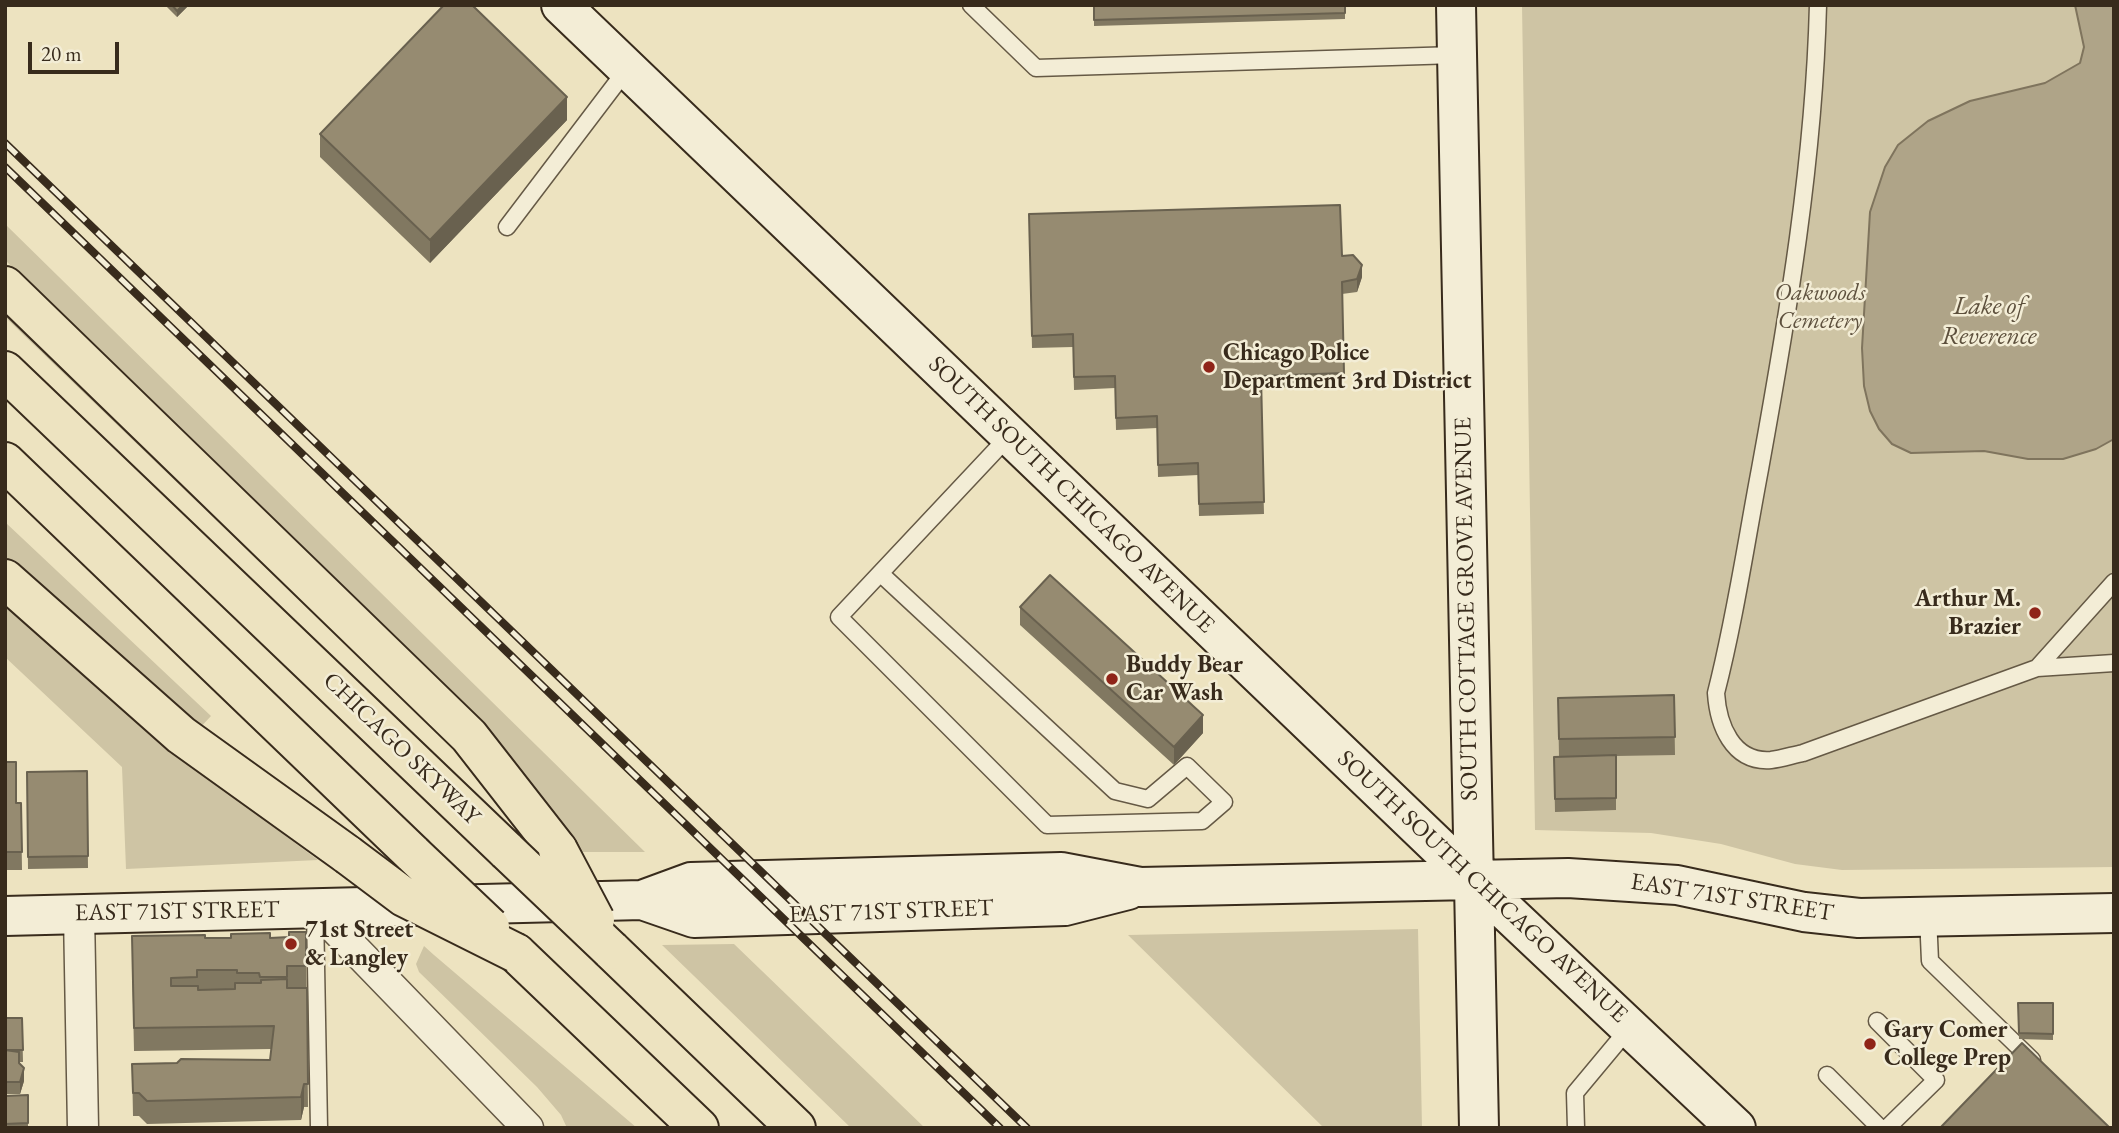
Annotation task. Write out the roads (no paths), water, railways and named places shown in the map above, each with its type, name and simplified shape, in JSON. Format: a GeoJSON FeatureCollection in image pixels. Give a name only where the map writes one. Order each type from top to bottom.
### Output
{"type":"FeatureCollection","features":[{"type":"Feature","properties":{"kind":"highway"},"geometry":{"type":"LineString","coordinates":[[5,286],[469,736],[558,850],[611,950]]}},
{"type":"Feature","properties":{"kind":"highway","name":"CHICAGO SKYWAY"},"geometry":{"type":"LineString","coordinates":[[5,371],[796,1128]]}},
{"type":"Feature","properties":{"kind":"highway"},"geometry":{"type":"LineString","coordinates":[[5,462],[699,1128]]}},
{"type":"Feature","properties":{"kind":"highway"},"geometry":{"type":"LineString","coordinates":[[5,579],[181,735],[404,897],[516,953]]}},
{"type":"Feature","properties":{"kind":"main road","name":"SOUTH SOUTH CHICAGO AVENUE"},"geometry":{"type":"LineString","coordinates":[[561,5],[1472,879],[1736,1128]]}},
{"type":"Feature","properties":{"kind":"main road","name":"SOUTH COTTAGE GROVE AVENUE"},"geometry":{"type":"LineString","coordinates":[[1455,5],[1479,1128]]}},
{"type":"Feature","properties":{"kind":"main road","name":"EAST 71ST STREET"},"geometry":{"type":"LineString","coordinates":[[5,916],[642,900],[691,882],[1062,872],[1140,887],[1472,879],[1636,880],[1701,889],[1804,912],[1859,918],[2114,914]]}},
{"type":"Feature","properties":{"kind":"street"},"geometry":{"type":"LineString","coordinates":[[315,908],[528,1128]]}},
{"type":"Feature","properties":{"kind":"street"},"geometry":{"type":"LineString","coordinates":[[79,914],[83,1128]]}},
{"type":"Feature","properties":{"kind":"lane"},"geometry":{"type":"LineString","coordinates":[[971,5],[1036,68],[1456,55]]}},
{"type":"Feature","properties":{"kind":"lane"},"geometry":{"type":"LineString","coordinates":[[1818,5],[1816,66],[1804,196],[1791,292],[1716,693],[1717,718],[1730,743],[1748,756],[1769,761],[1803,753],[2038,668],[2114,663]]}},
{"type":"Feature","properties":{"kind":"lane"},"geometry":{"type":"LineString","coordinates":[[507,227],[627,69]]}},
{"type":"Feature","properties":{"kind":"lane"},"geometry":{"type":"LineString","coordinates":[[881,574],[1115,791],[1148,799],[1187,766],[1224,802],[1202,821],[1047,825],[839,617],[1009,436]]}},
{"type":"Feature","properties":{"kind":"lane"},"geometry":{"type":"LineString","coordinates":[[2038,668],[2114,582]]}},
{"type":"Feature","properties":{"kind":"lane"},"geometry":{"type":"LineString","coordinates":[[315,908],[319,1128]]}},
{"type":"Feature","properties":{"kind":"lane"},"geometry":{"type":"LineString","coordinates":[[1928,916],[1930,961],[2044,1072]]}},
{"type":"Feature","properties":{"kind":"lane"},"geometry":{"type":"LineString","coordinates":[[1877,1021],[1936,1080],[1888,1128]]}},
{"type":"Feature","properties":{"kind":"lane"},"geometry":{"type":"LineString","coordinates":[[1576,1128],[1574,1093],[1630,1027]]}},
{"type":"Feature","properties":{"kind":"lane"},"geometry":{"type":"LineString","coordinates":[[1827,1075],[1880,1128]]}},
{"type":"Feature","properties":{"kind":"water","name":"Lake of Reverence"},"geometry":{"type":"Polygon","coordinates":[[[2075,5],[2114,5],[2114,439],[2096,449],[2063,459],[2028,459],[1984,451],[1911,453],[1892,444],[1879,429],[1870,411],[1864,386],[1862,348],[1870,212],[1885,167],[1898,145],[1928,121],[1970,101],[2045,83],[2080,63],[2084,47],[2075,5]]]}},
{"type":"Feature","properties":{"kind":"railway"},"geometry":{"type":"LineString","coordinates":[[5,143],[1027,1128]]}},
{"type":"Feature","properties":{"kind":"railway"},"geometry":{"type":"LineString","coordinates":[[5,167],[1000,1128]]}},
{"type":"Feature","properties":{"kind":"place","name":"Chicago Police Department 3rd District"},"geometry":{"type":"Point","coordinates":[1209,367]}},
{"type":"Feature","properties":{"kind":"place","name":"Arthur M. Brazier"},"geometry":{"type":"Point","coordinates":[2035,613]}},
{"type":"Feature","properties":{"kind":"place","name":"Buddy Bear Car Wash"},"geometry":{"type":"Point","coordinates":[1112,679]}},
{"type":"Feature","properties":{"kind":"place","name":"71st Street & Langley"},"geometry":{"type":"Point","coordinates":[291,944]}},
{"type":"Feature","properties":{"kind":"place","name":"Gary Comer College Prep"},"geometry":{"type":"Point","coordinates":[1870,1044]}},
{"type":"Feature","properties":{"kind":"park label","name":"Oakwoods Cemetery"},"geometry":{"type":"Point","coordinates":[1820,307]}}]}
